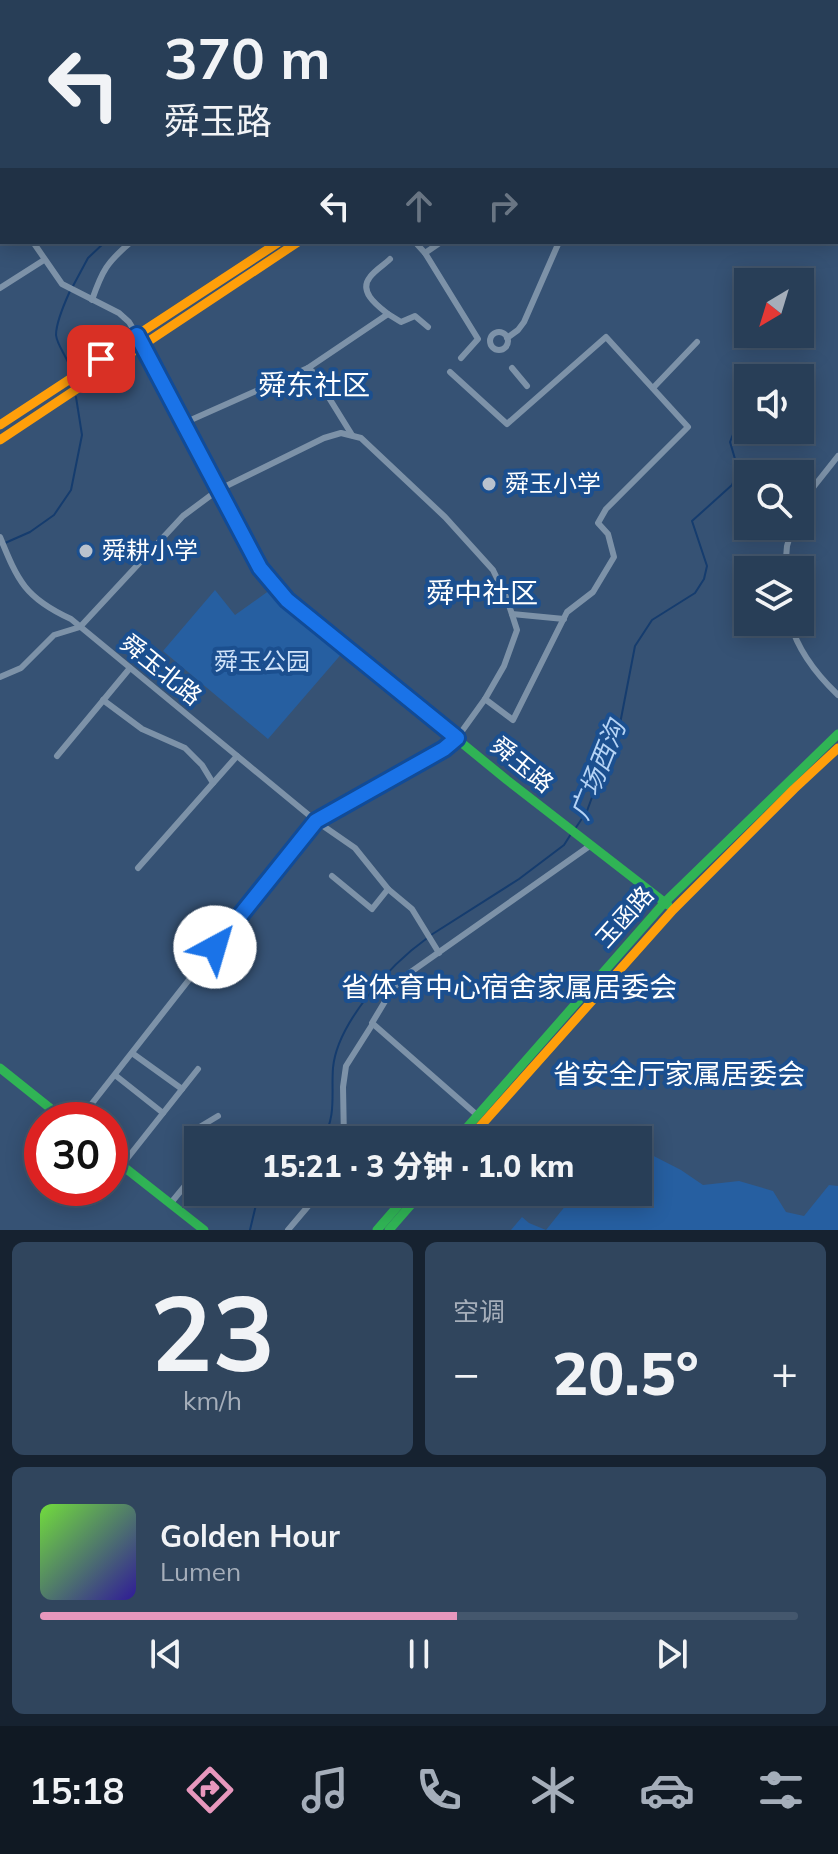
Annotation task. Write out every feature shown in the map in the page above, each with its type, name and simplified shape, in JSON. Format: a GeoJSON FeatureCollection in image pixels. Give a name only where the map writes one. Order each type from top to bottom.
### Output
{"type":"FeatureCollection","features":[{"type":"Feature","properties":{"kind":"main road"},"geometry":{"type":"LineString","coordinates":[[0,425],[276,244]]}},
{"type":"Feature","properties":{"kind":"main road"},"geometry":{"type":"LineString","coordinates":[[0,440],[295,244]]}},
{"type":"Feature","properties":{"kind":"main road","name":"舜玉路"},"geometry":{"type":"LineString","coordinates":[[137,335],[260,568],[287,600],[673,910]]}},
{"type":"Feature","properties":{"kind":"main road","name":"玉函路"},"geometry":{"type":"LineString","coordinates":[[468,1126],[665,902],[838,734]]}},
{"type":"Feature","properties":{"kind":"main road","name":"玉函路"},"geometry":{"type":"LineString","coordinates":[[480,1126],[673,910],[838,748]]}},
{"type":"Feature","properties":{"kind":"main road"},"geometry":{"type":"LineString","coordinates":[[0,1068],[42,1102]]}},
{"type":"Feature","properties":{"kind":"main road"},"geometry":{"type":"LineString","coordinates":[[128,1170],[204,1230]]}},
{"type":"Feature","properties":{"kind":"main road"},"geometry":{"type":"LineString","coordinates":[[377,1230],[398,1206]]}},
{"type":"Feature","properties":{"kind":"main road"},"geometry":{"type":"LineString","coordinates":[[389,1230],[410,1206]]}},
{"type":"Feature","properties":{"kind":"street"},"geometry":{"type":"LineString","coordinates":[[34,244],[64,285],[119,313],[137,335]]}},
{"type":"Feature","properties":{"kind":"street"},"geometry":{"type":"LineString","coordinates":[[92,300],[99,278],[111,258],[128,244]]}},
{"type":"Feature","properties":{"kind":"street"},"geometry":{"type":"LineString","coordinates":[[417,244],[478,339],[500,350],[507,346],[507,338],[498,333],[491,337],[490,343]]}},
{"type":"Feature","properties":{"kind":"street"},"geometry":{"type":"LineString","coordinates":[[425,253],[438,244]]}},
{"type":"Feature","properties":{"kind":"street"},"geometry":{"type":"LineString","coordinates":[[507,338],[524,322],[558,244]]}},
{"type":"Feature","properties":{"kind":"street"},"geometry":{"type":"LineString","coordinates":[[390,259],[368,279],[366,291],[374,303],[401,322],[415,316],[428,327]]}},
{"type":"Feature","properties":{"kind":"street"},"geometry":{"type":"LineString","coordinates":[[0,288],[44,260]]}},
{"type":"Feature","properties":{"kind":"street"},"geometry":{"type":"LineString","coordinates":[[184,423],[308,368],[388,314]]}},
{"type":"Feature","properties":{"kind":"street"},"geometry":{"type":"LineString","coordinates":[[450,372],[507,424],[606,337],[688,427],[606,509],[598,523],[608,534],[614,557],[593,592],[567,612],[513,720],[485,699]]}},
{"type":"Feature","properties":{"kind":"street"},"geometry":{"type":"LineString","coordinates":[[461,358],[478,339]]}},
{"type":"Feature","properties":{"kind":"street"},"geometry":{"type":"LineString","coordinates":[[653,388],[697,342]]}},
{"type":"Feature","properties":{"kind":"street"},"geometry":{"type":"LineString","coordinates":[[308,368],[352,435]]}},
{"type":"Feature","properties":{"kind":"street"},"geometry":{"type":"LineString","coordinates":[[512,368],[527,386]]}},
{"type":"Feature","properties":{"kind":"street"},"geometry":{"type":"LineString","coordinates":[[0,677],[21,668],[54,635],[80,627],[183,516],[218,490],[324,438],[341,433],[361,438],[445,517],[493,570],[517,630],[504,666],[457,738],[444,749],[316,821],[93,1102]]}},
{"type":"Feature","properties":{"kind":"street"},"geometry":{"type":"LineString","coordinates":[[814,486],[838,456]]}},
{"type":"Feature","properties":{"kind":"street","name":"舜玉北路"},"geometry":{"type":"LineString","coordinates":[[0,537],[15,574],[34,598],[71,619],[316,821],[355,848],[388,889],[412,909],[439,953]]}},
{"type":"Feature","properties":{"kind":"street"},"geometry":{"type":"LineString","coordinates":[[511,614],[564,619]]}},
{"type":"Feature","properties":{"kind":"street"},"geometry":{"type":"LineString","coordinates":[[794,636],[816,674],[838,695]]}},
{"type":"Feature","properties":{"kind":"street"},"geometry":{"type":"LineString","coordinates":[[57,756],[130,668]]}},
{"type":"Feature","properties":{"kind":"street"},"geometry":{"type":"LineString","coordinates":[[103,700],[142,729],[185,748],[202,765],[213,783]]}},
{"type":"Feature","properties":{"kind":"street"},"geometry":{"type":"LineString","coordinates":[[138,868],[237,756]]}},
{"type":"Feature","properties":{"kind":"street"},"geometry":{"type":"LineString","coordinates":[[477,1115],[372,1023],[393,988],[408,974],[587,842]]}},
{"type":"Feature","properties":{"kind":"street"},"geometry":{"type":"LineString","coordinates":[[332,876],[372,909],[388,889]]}},
{"type":"Feature","properties":{"kind":"street"},"geometry":{"type":"LineString","coordinates":[[344,1126],[346,1066],[372,1025]]}},
{"type":"Feature","properties":{"kind":"street"},"geometry":{"type":"LineString","coordinates":[[132,1053],[182,1089]]}},
{"type":"Feature","properties":{"kind":"street"},"geometry":{"type":"LineString","coordinates":[[128,1157],[198,1069]]}},
{"type":"Feature","properties":{"kind":"street"},"geometry":{"type":"LineString","coordinates":[[115,1075],[163,1113]]}},
{"type":"Feature","properties":{"kind":"street"},"geometry":{"type":"LineString","coordinates":[[201,1126],[218,1116]]}},
{"type":"Feature","properties":{"kind":"street"},"geometry":{"type":"LineString","coordinates":[[170,1204],[184,1187]]}},
{"type":"Feature","properties":{"kind":"street"},"geometry":{"type":"LineString","coordinates":[[288,1230],[308,1206]]}},
{"type":"Feature","properties":{"kind":"green space","name":"舜玉公园"},"geometry":{"type":"Polygon","coordinates":[[[215,590],[235,615],[270,590],[344,651],[268,739],[163,651],[215,590]]]}},
{"type":"Feature","properties":{"kind":"green space"},"geometry":{"type":"Polygon","coordinates":[[[652,1155],[703,1185],[739,1181],[773,1191],[786,1212],[804,1216],[829,1185],[838,1186],[838,1230],[546,1230],[565,1206],[652,1206],[652,1155]]]}},
{"type":"Feature","properties":{"kind":"green space"},"geometry":{"type":"Polygon","coordinates":[[[522,1217],[546,1230],[511,1230],[522,1217]]]}},
{"type":"Feature","properties":{"kind":"waterway"},"geometry":{"type":"LineString","coordinates":[[73,286],[88,258],[103,244]]}},
{"type":"Feature","properties":{"kind":"waterway"},"geometry":{"type":"LineString","coordinates":[[70,291],[56,335],[71,371]]}},
{"type":"Feature","properties":{"kind":"waterway"},"geometry":{"type":"LineString","coordinates":[[5,543],[30,532],[54,515],[71,490],[82,435],[76,397]]}},
{"type":"Feature","properties":{"kind":"waterway","name":"广场西沟"},"geometry":{"type":"LineString","coordinates":[[575,829],[587,811],[619,729],[635,646],[652,620],[695,593],[704,579],[707,566],[692,521],[732,485],[738,469],[730,442],[734,432]]}},
{"type":"Feature","properties":{"kind":"waterway","name":"广场西沟"},"geometry":{"type":"LineString","coordinates":[[431,935],[519,879],[564,845],[571,834]]}},
{"type":"Feature","properties":{"kind":"waterway","name":"广场西沟"},"geometry":{"type":"LineString","coordinates":[[329,1126],[333,1068],[344,1032],[382,979],[426,939]]}},
{"type":"Feature","properties":{"kind":"waterway","name":"广场西沟"},"geometry":{"type":"LineString","coordinates":[[250,1230],[256,1206]]}},
{"type":"Feature","properties":{"kind":"traffic: fast"},"geometry":{"type":"LineString","coordinates":[[142,342],[260,568],[287,600],[507,780],[668,905]]}},
{"type":"Feature","properties":{"kind":"traffic: fast"},"geometry":{"type":"LineString","coordinates":[[468,1126],[665,902],[838,734]]}},
{"type":"Feature","properties":{"kind":"traffic: fast"},"geometry":{"type":"LineString","coordinates":[[0,1068],[42,1102]]}},
{"type":"Feature","properties":{"kind":"traffic: fast"},"geometry":{"type":"LineString","coordinates":[[128,1170],[204,1230]]}},
{"type":"Feature","properties":{"kind":"traffic: fast"},"geometry":{"type":"LineString","coordinates":[[377,1230],[398,1206]]}},
{"type":"Feature","properties":{"kind":"traffic: fast"},"geometry":{"type":"LineString","coordinates":[[389,1230],[410,1206]]}},
{"type":"Feature","properties":{"kind":"traffic: slow"},"geometry":{"type":"LineString","coordinates":[[0,425],[276,244]]}},
{"type":"Feature","properties":{"kind":"traffic: slow"},"geometry":{"type":"LineString","coordinates":[[0,440],[295,244]]}},
{"type":"Feature","properties":{"kind":"traffic: slow"},"geometry":{"type":"LineString","coordinates":[[480,1126],[673,910],[838,748]]}},
{"type":"Feature","properties":{"kind":"place","name":"舜玉小学"},"geometry":{"type":"Point","coordinates":[489,484]}},
{"type":"Feature","properties":{"kind":"place","name":"舜耕小学"},"geometry":{"type":"Point","coordinates":[86,551]}},
{"type":"Feature","properties":{"kind":"district","name":"舜东社区"},"geometry":{"type":"Point","coordinates":[314,385]}},
{"type":"Feature","properties":{"kind":"district","name":"舜中社区"},"geometry":{"type":"Point","coordinates":[482,593]}},
{"type":"Feature","properties":{"kind":"district","name":"省体育中心宿舍家属居委会"},"geometry":{"type":"Point","coordinates":[509,987]}},
{"type":"Feature","properties":{"kind":"district","name":"省安全厅家属居委会"},"geometry":{"type":"Point","coordinates":[679,1074]}},
{"type":"Feature","properties":{"kind":"route"},"geometry":{"type":"LineString","coordinates":[[101,359],[137,335],[260,568],[276,589],[457,738],[444,749],[316,821],[215,947]]}}]}
